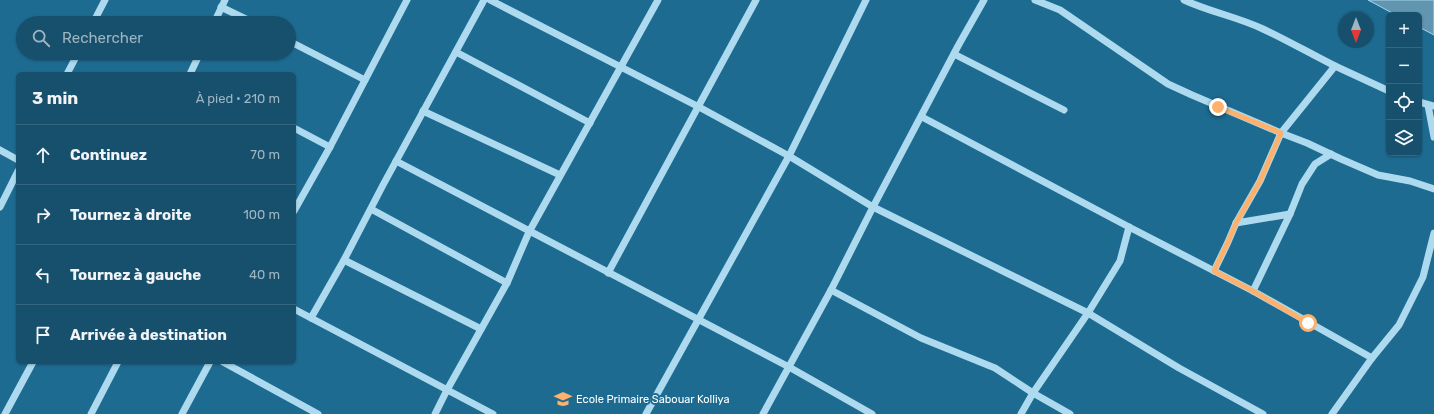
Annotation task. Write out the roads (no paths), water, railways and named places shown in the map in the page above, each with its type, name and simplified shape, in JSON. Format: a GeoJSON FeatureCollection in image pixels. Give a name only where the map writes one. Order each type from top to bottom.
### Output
{"type":"FeatureCollection","features":[{"type":"Feature","properties":{"kind":"street"},"geometry":{"type":"LineString","coordinates":[[97,16],[105,0]]}},
{"type":"Feature","properties":{"kind":"street"},"geometry":{"type":"LineString","coordinates":[[296,206],[330,147],[406,0]]}},
{"type":"Feature","properties":{"kind":"street"},"geometry":{"type":"LineString","coordinates":[[311,318],[344,260],[484,0]]}},
{"type":"Feature","properties":{"kind":"street"},"geometry":{"type":"LineString","coordinates":[[490,0],[699,106],[789,156],[873,208],[1088,313],[1179,368],[1263,414]]}},
{"type":"Feature","properties":{"kind":"street"},"geometry":{"type":"LineString","coordinates":[[435,414],[507,283],[530,232],[560,176],[658,0]]}},
{"type":"Feature","properties":{"kind":"street"},"geometry":{"type":"LineString","coordinates":[[608,272],[756,0]]}},
{"type":"Feature","properties":{"kind":"street"},"geometry":{"type":"LineString","coordinates":[[646,414],[789,156],[866,0]]}},
{"type":"Feature","properties":{"kind":"street"},"geometry":{"type":"LineString","coordinates":[[762,414],[832,290],[873,208],[984,0]]}},
{"type":"Feature","properties":{"kind":"street"},"geometry":{"type":"LineString","coordinates":[[1035,0],[1060,10],[1168,84],[1218,107],[1308,143],[1341,160],[1378,175],[1410,181],[1434,189]]}},
{"type":"Feature","properties":{"kind":"street"},"geometry":{"type":"LineString","coordinates":[[1184,0],[1196,6],[1223,13],[1263,29],[1334,66],[1386,90]]}},
{"type":"Feature","properties":{"kind":"street"},"geometry":{"type":"LineString","coordinates":[[217,16],[223,3],[243,16]]}},
{"type":"Feature","properties":{"kind":"street"},"geometry":{"type":"LineString","coordinates":[[296,45],[365,80]]}},
{"type":"Feature","properties":{"kind":"street"},"geometry":{"type":"LineString","coordinates":[[456,52],[590,123]]}},
{"type":"Feature","properties":{"kind":"street"},"geometry":{"type":"LineString","coordinates":[[954,54],[1064,110]]}},
{"type":"Feature","properties":{"kind":"street"},"geometry":{"type":"LineString","coordinates":[[68,72],[74,60]]}},
{"type":"Feature","properties":{"kind":"street"},"geometry":{"type":"LineString","coordinates":[[192,72],[197,60]]}},
{"type":"Feature","properties":{"kind":"street"},"geometry":{"type":"LineString","coordinates":[[1214,271],[1236,223],[1260,181],[1281,133],[1334,66]]}},
{"type":"Feature","properties":{"kind":"street"},"geometry":{"type":"LineString","coordinates":[[1431,106],[1434,137]]}},
{"type":"Feature","properties":{"kind":"street"},"geometry":{"type":"LineString","coordinates":[[423,111],[560,176]]}},
{"type":"Feature","properties":{"kind":"street"},"geometry":{"type":"LineString","coordinates":[[922,117],[1253,291],[1372,358]]}},
{"type":"Feature","properties":{"kind":"street"},"geometry":{"type":"LineString","coordinates":[[296,129],[330,147]]}},
{"type":"Feature","properties":{"kind":"street"},"geometry":{"type":"LineString","coordinates":[[0,150],[16,159]]}},
{"type":"Feature","properties":{"kind":"street"},"geometry":{"type":"LineString","coordinates":[[1253,291],[1290,214],[1302,184],[1315,164],[1331,154]]}},
{"type":"Feature","properties":{"kind":"street"},"geometry":{"type":"LineString","coordinates":[[396,161],[789,367],[872,414]]}},
{"type":"Feature","properties":{"kind":"street"},"geometry":{"type":"LineString","coordinates":[[0,207],[16,175]]}},
{"type":"Feature","properties":{"kind":"street"},"geometry":{"type":"LineString","coordinates":[[371,209],[507,283]]}},
{"type":"Feature","properties":{"kind":"street"},"geometry":{"type":"LineString","coordinates":[[1236,223],[1290,214]]}},
{"type":"Feature","properties":{"kind":"street"},"geometry":{"type":"LineString","coordinates":[[1021,414],[1033,393],[1088,313],[1120,261],[1129,227]]}},
{"type":"Feature","properties":{"kind":"street"},"geometry":{"type":"LineString","coordinates":[[1332,414],[1372,358],[1399,325],[1424,277],[1434,233]]}},
{"type":"Feature","properties":{"kind":"street"},"geometry":{"type":"LineString","coordinates":[[344,260],[481,329]]}},
{"type":"Feature","properties":{"kind":"street"},"geometry":{"type":"LineString","coordinates":[[832,290],[921,338],[995,368],[1033,393],[1070,414]]}},
{"type":"Feature","properties":{"kind":"street"},"geometry":{"type":"LineString","coordinates":[[296,310],[493,414]]}},
{"type":"Feature","properties":{"kind":"street"},"geometry":{"type":"LineString","coordinates":[[5,414],[32,364]]}},
{"type":"Feature","properties":{"kind":"street"},"geometry":{"type":"LineString","coordinates":[[91,414],[117,364]]}},
{"type":"Feature","properties":{"kind":"street"},"geometry":{"type":"LineString","coordinates":[[182,414],[209,364]]}},
{"type":"Feature","properties":{"kind":"street"},"geometry":{"type":"LineString","coordinates":[[227,364],[318,414]]}},
{"type":"Feature","properties":{"kind":"water"},"geometry":{"type":"Polygon","coordinates":[[[1368,0],[1434,0],[1434,35],[1422,29],[1422,12],[1390,12],[1368,0]]]}},
{"type":"Feature","properties":{"kind":"place","name":"Ecole Primaire Sabouar Kolliya"},"geometry":{"type":"Point","coordinates":[563,399]}}]}
